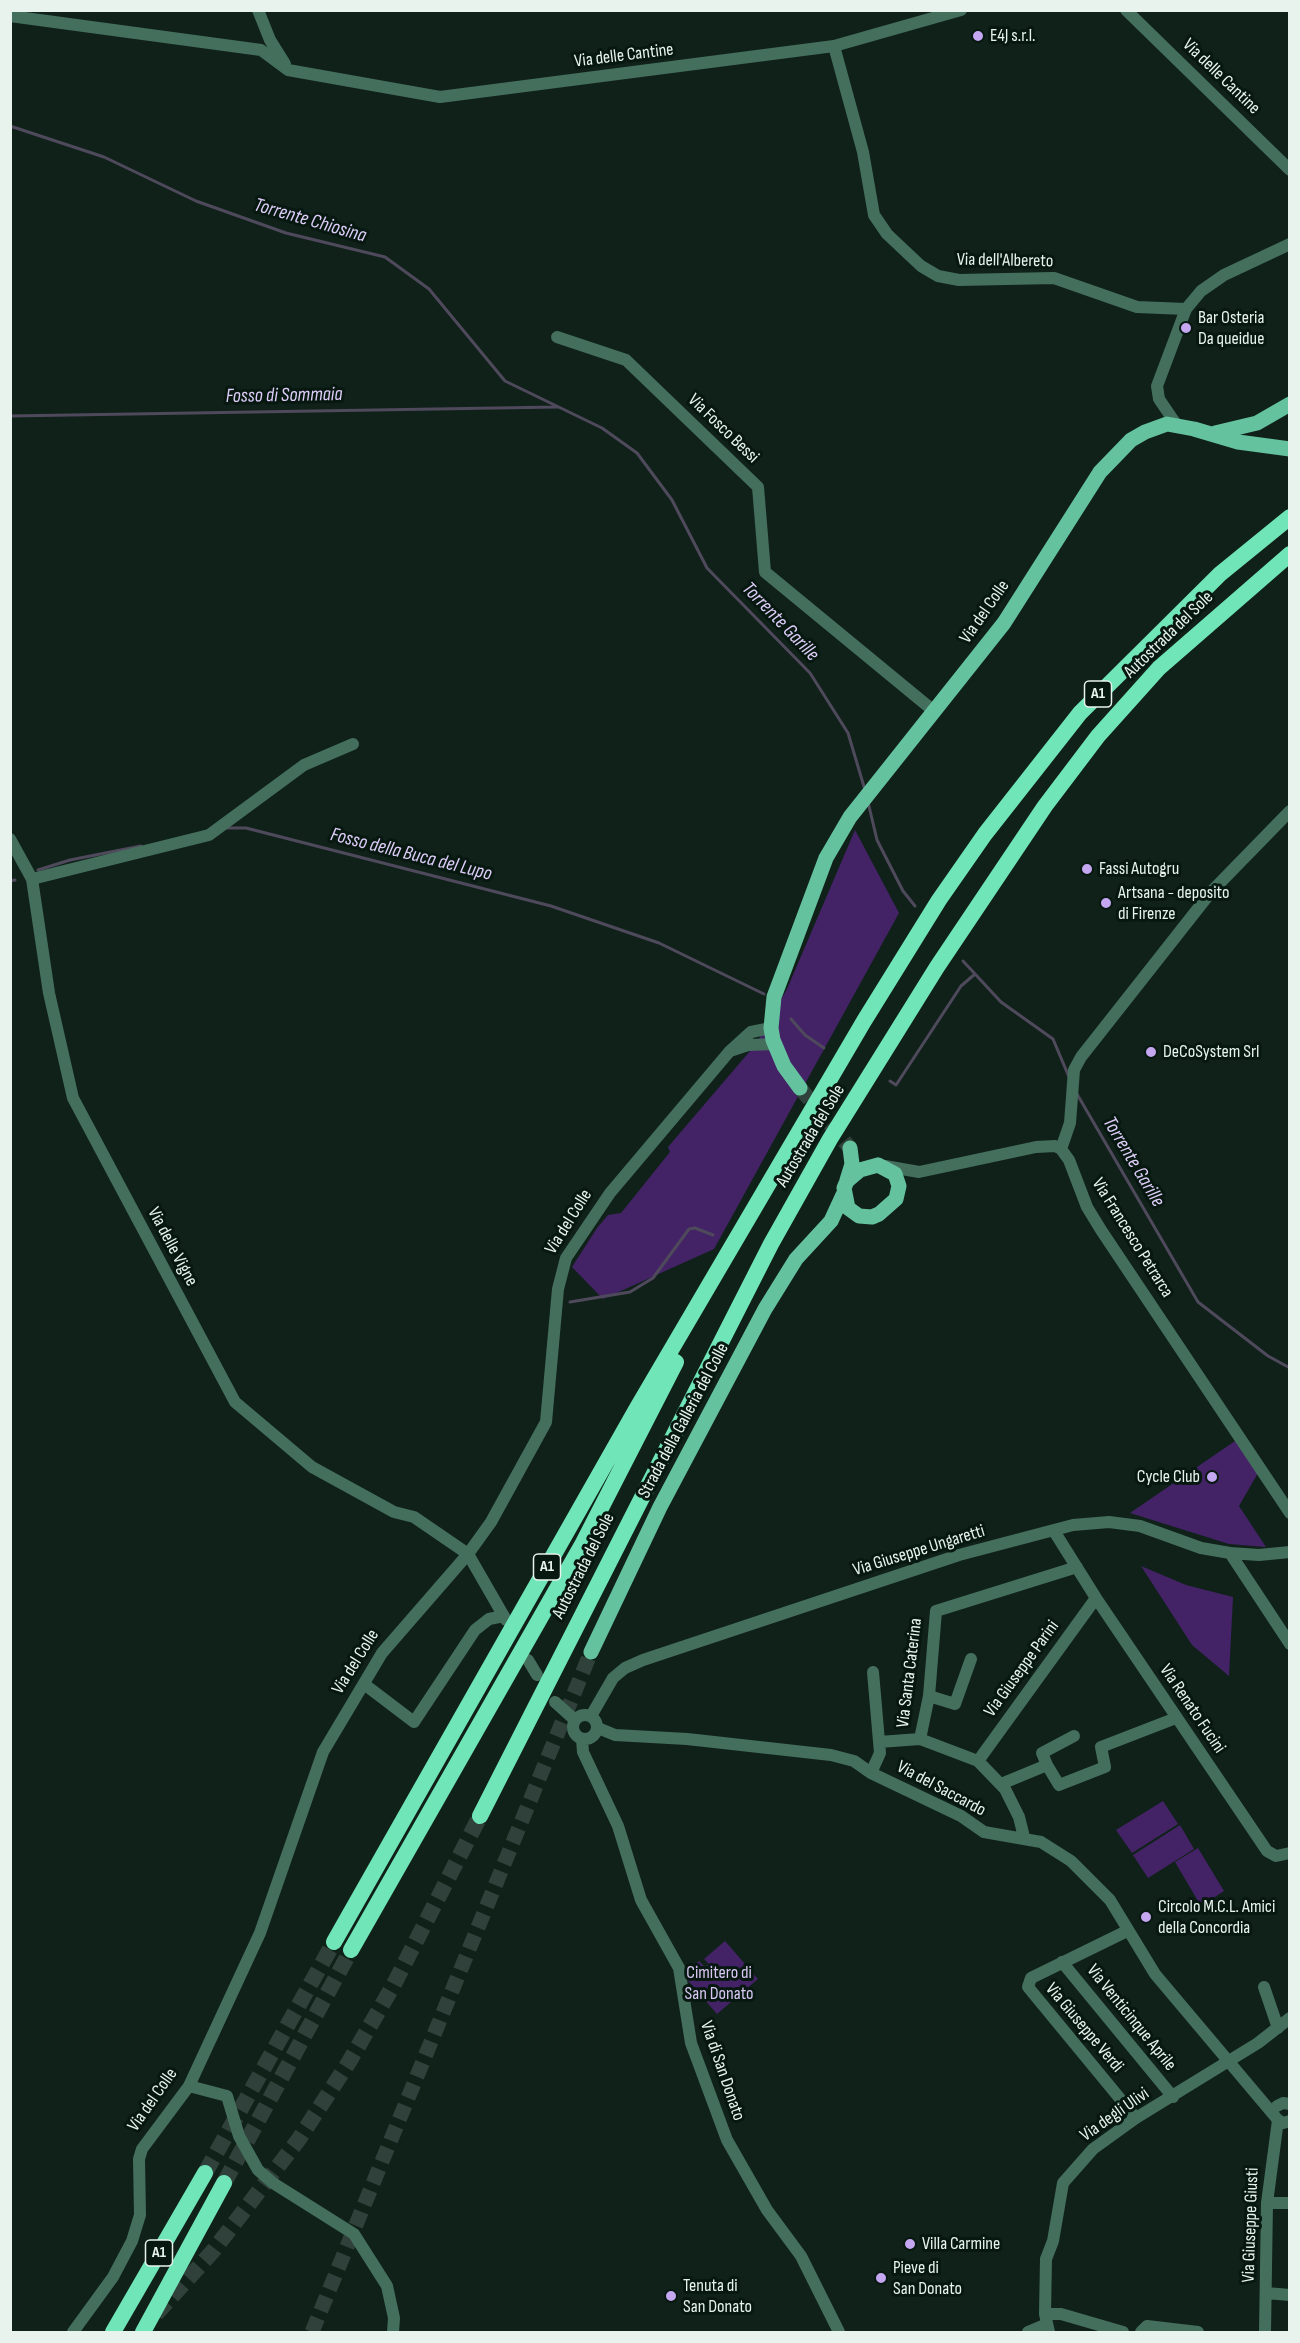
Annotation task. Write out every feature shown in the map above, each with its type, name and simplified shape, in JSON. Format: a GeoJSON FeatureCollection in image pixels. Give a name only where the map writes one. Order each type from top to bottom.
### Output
{"type":"FeatureCollection","features":[{"type":"Feature","properties":{"kind":"highway","name":"Autostrada del Sole"},"geometry":{"type":"LineString","coordinates":[[334,1942],[637,1408],[908,947],[939,900],[985,834],[1080,713],[1220,574],[1290,517]]}},
{"type":"Feature","properties":{"kind":"highway","name":"Autostrada del Sole"},"geometry":{"type":"LineString","coordinates":[[480,1816],[771,1244],[830,1139],[962,928],[1045,806],[1098,736],[1158,669],[1290,554]]}},
{"type":"Feature","properties":{"kind":"highway","name":"Autostrada del Sole"},"geometry":{"type":"LineString","coordinates":[[351,1950],[583,1543],[763,1193]]}},
{"type":"Feature","properties":{"kind":"highway","name":"A1"},"geometry":{"type":"LineString","coordinates":[[113,2332],[205,2173]]}},
{"type":"Feature","properties":{"kind":"highway","name":"A1"},"geometry":{"type":"LineString","coordinates":[[143,2332],[224,2183]]}},
{"type":"Feature","properties":{"kind":"main road"},"geometry":{"type":"LineString","coordinates":[[1214,433],[1257,423],[1290,404]]}},
{"type":"Feature","properties":{"kind":"main road","name":"Via del Colle"},"geometry":{"type":"LineString","coordinates":[[771,1028],[774,997],[826,858],[850,817],[1004,623],[1100,472],[1117,453],[1145,432],[1167,424],[1176,424]]}},
{"type":"Feature","properties":{"kind":"main road"},"geometry":{"type":"LineString","coordinates":[[1176,424],[1214,433],[1238,442],[1290,449]]}},
{"type":"Feature","properties":{"kind":"main road"},"geometry":{"type":"LineString","coordinates":[[771,1028],[784,1066],[801,1088]]}},
{"type":"Feature","properties":{"kind":"main road"},"geometry":{"type":"LineString","coordinates":[[831,1221],[859,1216],[872,1217],[892,1205],[898,1193],[898,1180],[850,1148],[852,1164],[845,1188],[848,1208],[859,1216]]}},
{"type":"Feature","properties":{"kind":"main road"},"geometry":{"type":"LineString","coordinates":[[845,1188],[878,1166]]}},
{"type":"Feature","properties":{"kind":"main road","name":"Strada della Galleria del Colle"},"geometry":{"type":"LineString","coordinates":[[591,1652],[660,1507],[765,1309],[796,1260],[831,1221],[845,1188]]}},
{"type":"Feature","properties":{"kind":"street"},"geometry":{"type":"LineString","coordinates":[[258,10],[270,40],[288,70]]}},
{"type":"Feature","properties":{"kind":"street","name":"Via delle Cantine"},"geometry":{"type":"LineString","coordinates":[[10,16],[261,50],[288,70],[440,97],[834,46],[961,10]]}},
{"type":"Feature","properties":{"kind":"street","name":"Via delle Cantine"},"geometry":{"type":"LineString","coordinates":[[1126,10],[1290,170]]}},
{"type":"Feature","properties":{"kind":"street","name":"Via dell'Albereto"},"geometry":{"type":"LineString","coordinates":[[834,46],[863,152],[874,215],[887,234],[921,266],[938,276],[960,280],[1054,278],[1137,307],[1186,309]]}},
{"type":"Feature","properties":{"kind":"street"},"geometry":{"type":"LineString","coordinates":[[1176,424],[1159,399],[1157,386],[1186,309],[1201,291],[1224,275],[1290,244]]}},
{"type":"Feature","properties":{"kind":"street","name":"Via Fosco Bessi"},"geometry":{"type":"LineString","coordinates":[[557,337],[626,360],[758,487],[765,572],[935,712]]}},
{"type":"Feature","properties":{"kind":"street"},"geometry":{"type":"LineString","coordinates":[[32,879],[209,835],[304,765],[353,744]]}},
{"type":"Feature","properties":{"kind":"street"},"geometry":{"type":"LineString","coordinates":[[878,1166],[919,1172],[1036,1147],[1055,1146],[1061,1149],[1070,1123],[1070,1098],[1074,1070],[1081,1057],[1211,892],[1290,811]]}},
{"type":"Feature","properties":{"kind":"street","name":"Via delle Vigne"},"geometry":{"type":"LineString","coordinates":[[10,839],[32,879],[49,993],[73,1098],[235,1402],[312,1467],[394,1512],[414,1518],[468,1554]]}},
{"type":"Feature","properties":{"kind":"street","name":"Via del Colle"},"geometry":{"type":"LineString","coordinates":[[73,2332],[113,2277],[132,2241],[140,2215],[138,2159],[142,2149],[189,2086],[260,1933],[323,1752],[382,1653],[468,1554],[491,1522],[546,1422],[560,1280],[566,1258],[610,1193],[729,1052],[751,1032],[771,1028]]}},
{"type":"Feature","properties":{"kind":"street"},"geometry":{"type":"LineString","coordinates":[[729,1052],[748,1045],[775,1044]]}},
{"type":"Feature","properties":{"kind":"street","name":"Via Francesco Petrarca"},"geometry":{"type":"LineString","coordinates":[[1061,1149],[1069,1160],[1087,1207],[1101,1230],[1290,1513]]}},
{"type":"Feature","properties":{"kind":"street"},"geometry":{"type":"LineString","coordinates":[[898,1193],[919,1172]]}},
{"type":"Feature","properties":{"kind":"street","name":"Via Giuseppe Ungaretti"},"geometry":{"type":"LineString","coordinates":[[591,1716],[613,1678],[625,1668],[643,1660],[959,1555],[1054,1531],[1101,1522],[1128,1524],[1201,1548],[1259,1555],[1290,1552]]}},
{"type":"Feature","properties":{"kind":"street","name":"Via Renato Fucini"},"geometry":{"type":"LineString","coordinates":[[1054,1531],[1096,1598],[1267,1851],[1276,1856],[1290,1853]]}},
{"type":"Feature","properties":{"kind":"street"},"geometry":{"type":"LineString","coordinates":[[1230,1553],[1290,1644]]}},
{"type":"Feature","properties":{"kind":"street"},"geometry":{"type":"LineString","coordinates":[[364,1684],[414,1722],[475,1630],[489,1619],[505,1618],[468,1554]]}},
{"type":"Feature","properties":{"kind":"street","name":"Via Santa Caterina"},"geometry":{"type":"LineString","coordinates":[[920,1739],[929,1696],[936,1611],[1077,1567]]}},
{"type":"Feature","properties":{"kind":"street","name":"Via Giuseppe Parini"},"geometry":{"type":"LineString","coordinates":[[978,1761],[1096,1598]]}},
{"type":"Feature","properties":{"kind":"street"},"geometry":{"type":"LineString","coordinates":[[929,1696],[955,1704],[971,1659]]}},
{"type":"Feature","properties":{"kind":"street"},"geometry":{"type":"LineString","coordinates":[[528,1660],[537,1675]]}},
{"type":"Feature","properties":{"kind":"street"},"geometry":{"type":"LineString","coordinates":[[871,1773],[880,1753],[873,1672]]}},
{"type":"Feature","properties":{"kind":"street"},"geometry":{"type":"LineString","coordinates":[[555,1702],[575,1720]]}},
{"type":"Feature","properties":{"kind":"street"},"geometry":{"type":"LineString","coordinates":[[584,1715],[591,1716],[598,1728],[593,1737],[582,1739],[574,1733],[575,1720],[584,1715]]}},
{"type":"Feature","properties":{"kind":"street"},"geometry":{"type":"LineString","coordinates":[[1074,1737],[1042,1753],[1059,1785],[1105,1767],[1101,1747],[1176,1718]]}},
{"type":"Feature","properties":{"kind":"street","name":"Via del Saccardo"},"geometry":{"type":"LineString","coordinates":[[598,1728],[615,1735],[687,1739],[831,1755],[854,1761],[871,1773],[961,1816],[984,1832],[1041,1842],[1094,1882],[1110,1900],[1155,1974],[1261,2099],[1284,2110]]}},
{"type":"Feature","properties":{"kind":"street","name":"Via di San Donato"},"geometry":{"type":"LineString","coordinates":[[582,1739],[583,1752],[618,1826],[641,1900],[679,1968],[691,2043],[727,2140],[767,2210],[801,2256],[839,2332]]}},
{"type":"Feature","properties":{"kind":"street"},"geometry":{"type":"LineString","coordinates":[[879,1742],[920,1739],[978,1761],[1001,1784],[1018,1817],[1024,1838]]}},
{"type":"Feature","properties":{"kind":"street"},"geometry":{"type":"LineString","coordinates":[[1001,1784],[1047,1765]]}},
{"type":"Feature","properties":{"kind":"street"},"geometry":{"type":"LineString","coordinates":[[1062,1962],[1127,1931]]}},
{"type":"Feature","properties":{"kind":"street","name":"Via Giuseppe Verdi"},"geometry":{"type":"LineString","coordinates":[[1062,1962],[1031,1978],[1028,1987],[1136,2118]]}},
{"type":"Feature","properties":{"kind":"street","name":"Via Venticinque Aprile"},"geometry":{"type":"LineString","coordinates":[[1062,1962],[1173,2097]]}},
{"type":"Feature","properties":{"kind":"street"},"geometry":{"type":"LineString","coordinates":[[1264,1987],[1278,2028]]}},
{"type":"Feature","properties":{"kind":"street","name":"Via degli Ulivi"},"geometry":{"type":"LineString","coordinates":[[1047,2323],[1046,2259],[1053,2241],[1063,2183],[1093,2149],[1136,2118],[1230,2060],[1290,2018]]}},
{"type":"Feature","properties":{"kind":"street"},"geometry":{"type":"LineString","coordinates":[[189,2086],[227,2096],[239,2136],[258,2170],[273,2183],[354,2234],[387,2286],[394,2319],[393,2332]]}},
{"type":"Feature","properties":{"kind":"street","name":"Via Giuseppe Giusti"},"geometry":{"type":"LineString","coordinates":[[1265,2332],[1267,2203],[1284,2110]]}},
{"type":"Feature","properties":{"kind":"street"},"geometry":{"type":"LineString","coordinates":[[1267,2203],[1285,2203]]}},
{"type":"Feature","properties":{"kind":"street"},"geometry":{"type":"LineString","coordinates":[[1266,2294],[1290,2295]]}},
{"type":"Feature","properties":{"kind":"street"},"geometry":{"type":"LineString","coordinates":[[1029,2332],[1061,2314],[1123,2332]]}},
{"type":"Feature","properties":{"kind":"street"},"geometry":{"type":"LineString","coordinates":[[1141,2332],[1147,2326],[1198,2332]]}},
{"type":"Feature","properties":{"kind":"green space"},"geometry":{"type":"Polygon","coordinates":[[[855,830],[899,913],[714,1249],[603,1299],[572,1267],[597,1228],[608,1215],[621,1213],[670,1152],[668,1147],[756,1044],[787,989],[855,830]]]}},
{"type":"Feature","properties":{"kind":"green space"},"geometry":{"type":"Polygon","coordinates":[[[1235,1441],[1258,1473],[1239,1506],[1266,1547],[1229,1544],[1130,1513],[1235,1441]]]}},
{"type":"Feature","properties":{"kind":"green space"},"geometry":{"type":"Polygon","coordinates":[[[1141,1566],[1186,1585],[1233,1597],[1229,1676],[1192,1645],[1141,1566]]]}},
{"type":"Feature","properties":{"kind":"green space"},"geometry":{"type":"Polygon","coordinates":[[[1163,1801],[1178,1824],[1132,1853],[1116,1830],[1163,1801]]]}},
{"type":"Feature","properties":{"kind":"green space"},"geometry":{"type":"Polygon","coordinates":[[[1180,1825],[1194,1849],[1148,1878],[1133,1855],[1180,1825]]]}},
{"type":"Feature","properties":{"kind":"green space"},"geometry":{"type":"Polygon","coordinates":[[[1198,1848],[1224,1891],[1201,1906],[1175,1862],[1198,1848]]]}},
{"type":"Feature","properties":{"kind":"green space","name":"Cimitero di San Donato"},"geometry":{"type":"Polygon","coordinates":[[[725,1941],[758,1979],[717,2014],[683,1975],[699,1961],[705,1967],[709,1964],[704,1959],[725,1941]]]}},
{"type":"Feature","properties":{"kind":"waterway","name":"Torrente Chiosina"},"geometry":{"type":"LineString","coordinates":[[10,126],[104,157],[196,201],[286,233],[385,257],[429,289],[505,381],[602,428],[637,453],[672,500],[707,568],[810,673],[848,733],[865,790]]}},
{"type":"Feature","properties":{"kind":"waterway","name":"Fosso di Sommaia"},"geometry":{"type":"LineString","coordinates":[[10,416],[557,407]]}},
{"type":"Feature","properties":{"kind":"waterway","name":"Torrente Garille"},"geometry":{"type":"LineString","coordinates":[[868,802],[877,840],[903,891],[915,906]]}},
{"type":"Feature","properties":{"kind":"waterway","name":"Fosso della Buca del Lupo"},"geometry":{"type":"LineString","coordinates":[[227,828],[246,828],[551,906],[659,943],[764,994]]}},
{"type":"Feature","properties":{"kind":"waterway","name":"Fosso della Buca del Lupo"},"geometry":{"type":"LineString","coordinates":[[38,870],[70,860],[141,846]]}},
{"type":"Feature","properties":{"kind":"waterway","name":"Fosso della Buca del Lupo"},"geometry":{"type":"LineString","coordinates":[[10,881],[15,880]]}},
{"type":"Feature","properties":{"kind":"waterway","name":"Torrente Garille"},"geometry":{"type":"LineString","coordinates":[[963,961],[1001,1002],[1053,1039],[1069,1077]]}},
{"type":"Feature","properties":{"kind":"waterway","name":"Fosso della Buca del Lupo"},"geometry":{"type":"LineString","coordinates":[[890,1081],[896,1085],[961,986],[975,974]]}},
{"type":"Feature","properties":{"kind":"waterway","name":"Fosso della Buca del Lupo"},"geometry":{"type":"LineString","coordinates":[[791,1019],[805,1035],[824,1048]]}},
{"type":"Feature","properties":{"kind":"waterway","name":"Torrente Garille"},"geometry":{"type":"LineString","coordinates":[[1077,1094],[1198,1302],[1268,1356],[1290,1368]]}},
{"type":"Feature","properties":{"kind":"waterway"},"geometry":{"type":"LineString","coordinates":[[570,1302],[630,1292],[653,1278],[689,1229],[695,1228],[713,1235]]}},
{"type":"Feature","properties":{"kind":"tunnel"},"geometry":{"type":"LineString","coordinates":[[800,1088],[850,1148]]}},
{"type":"Feature","properties":{"kind":"tunnel"},"geometry":{"type":"LineString","coordinates":[[312,2332],[591,1652]]}},
{"type":"Feature","properties":{"kind":"tunnel"},"geometry":{"type":"LineString","coordinates":[[156,2314],[213,2251],[299,2139],[349,2062],[393,1986],[480,1816]]}},
{"type":"Feature","properties":{"kind":"tunnel"},"geometry":{"type":"LineString","coordinates":[[205,2173],[334,1942]]}},
{"type":"Feature","properties":{"kind":"tunnel"},"geometry":{"type":"LineString","coordinates":[[224,2183],[351,1950]]}},
{"type":"Feature","properties":{"kind":"place","name":"E4J s.r.l."},"geometry":{"type":"Point","coordinates":[978,36]}},
{"type":"Feature","properties":{"kind":"place","name":"Bar Osteria Da queidue"},"geometry":{"type":"Point","coordinates":[1186,328]}},
{"type":"Feature","properties":{"kind":"place","name":"Fassi Autogru"},"geometry":{"type":"Point","coordinates":[1087,869]}},
{"type":"Feature","properties":{"kind":"place","name":"Artsana - deposito di Firenze"},"geometry":{"type":"Point","coordinates":[1106,903]}},
{"type":"Feature","properties":{"kind":"place","name":"DeCoSystem Srl"},"geometry":{"type":"Point","coordinates":[1151,1052]}},
{"type":"Feature","properties":{"kind":"place","name":"Cycle Club"},"geometry":{"type":"Point","coordinates":[1212,1477]}},
{"type":"Feature","properties":{"kind":"place","name":"Circolo M.C.L. Amici della Concordia"},"geometry":{"type":"Point","coordinates":[1146,1917]}},
{"type":"Feature","properties":{"kind":"place","name":"Villa Carmine"},"geometry":{"type":"Point","coordinates":[910,2244]}},
{"type":"Feature","properties":{"kind":"place","name":"Pieve di San Donato"},"geometry":{"type":"Point","coordinates":[881,2278]}},
{"type":"Feature","properties":{"kind":"place","name":"Tenuta di San Donato"},"geometry":{"type":"Point","coordinates":[671,2296]}}]}
